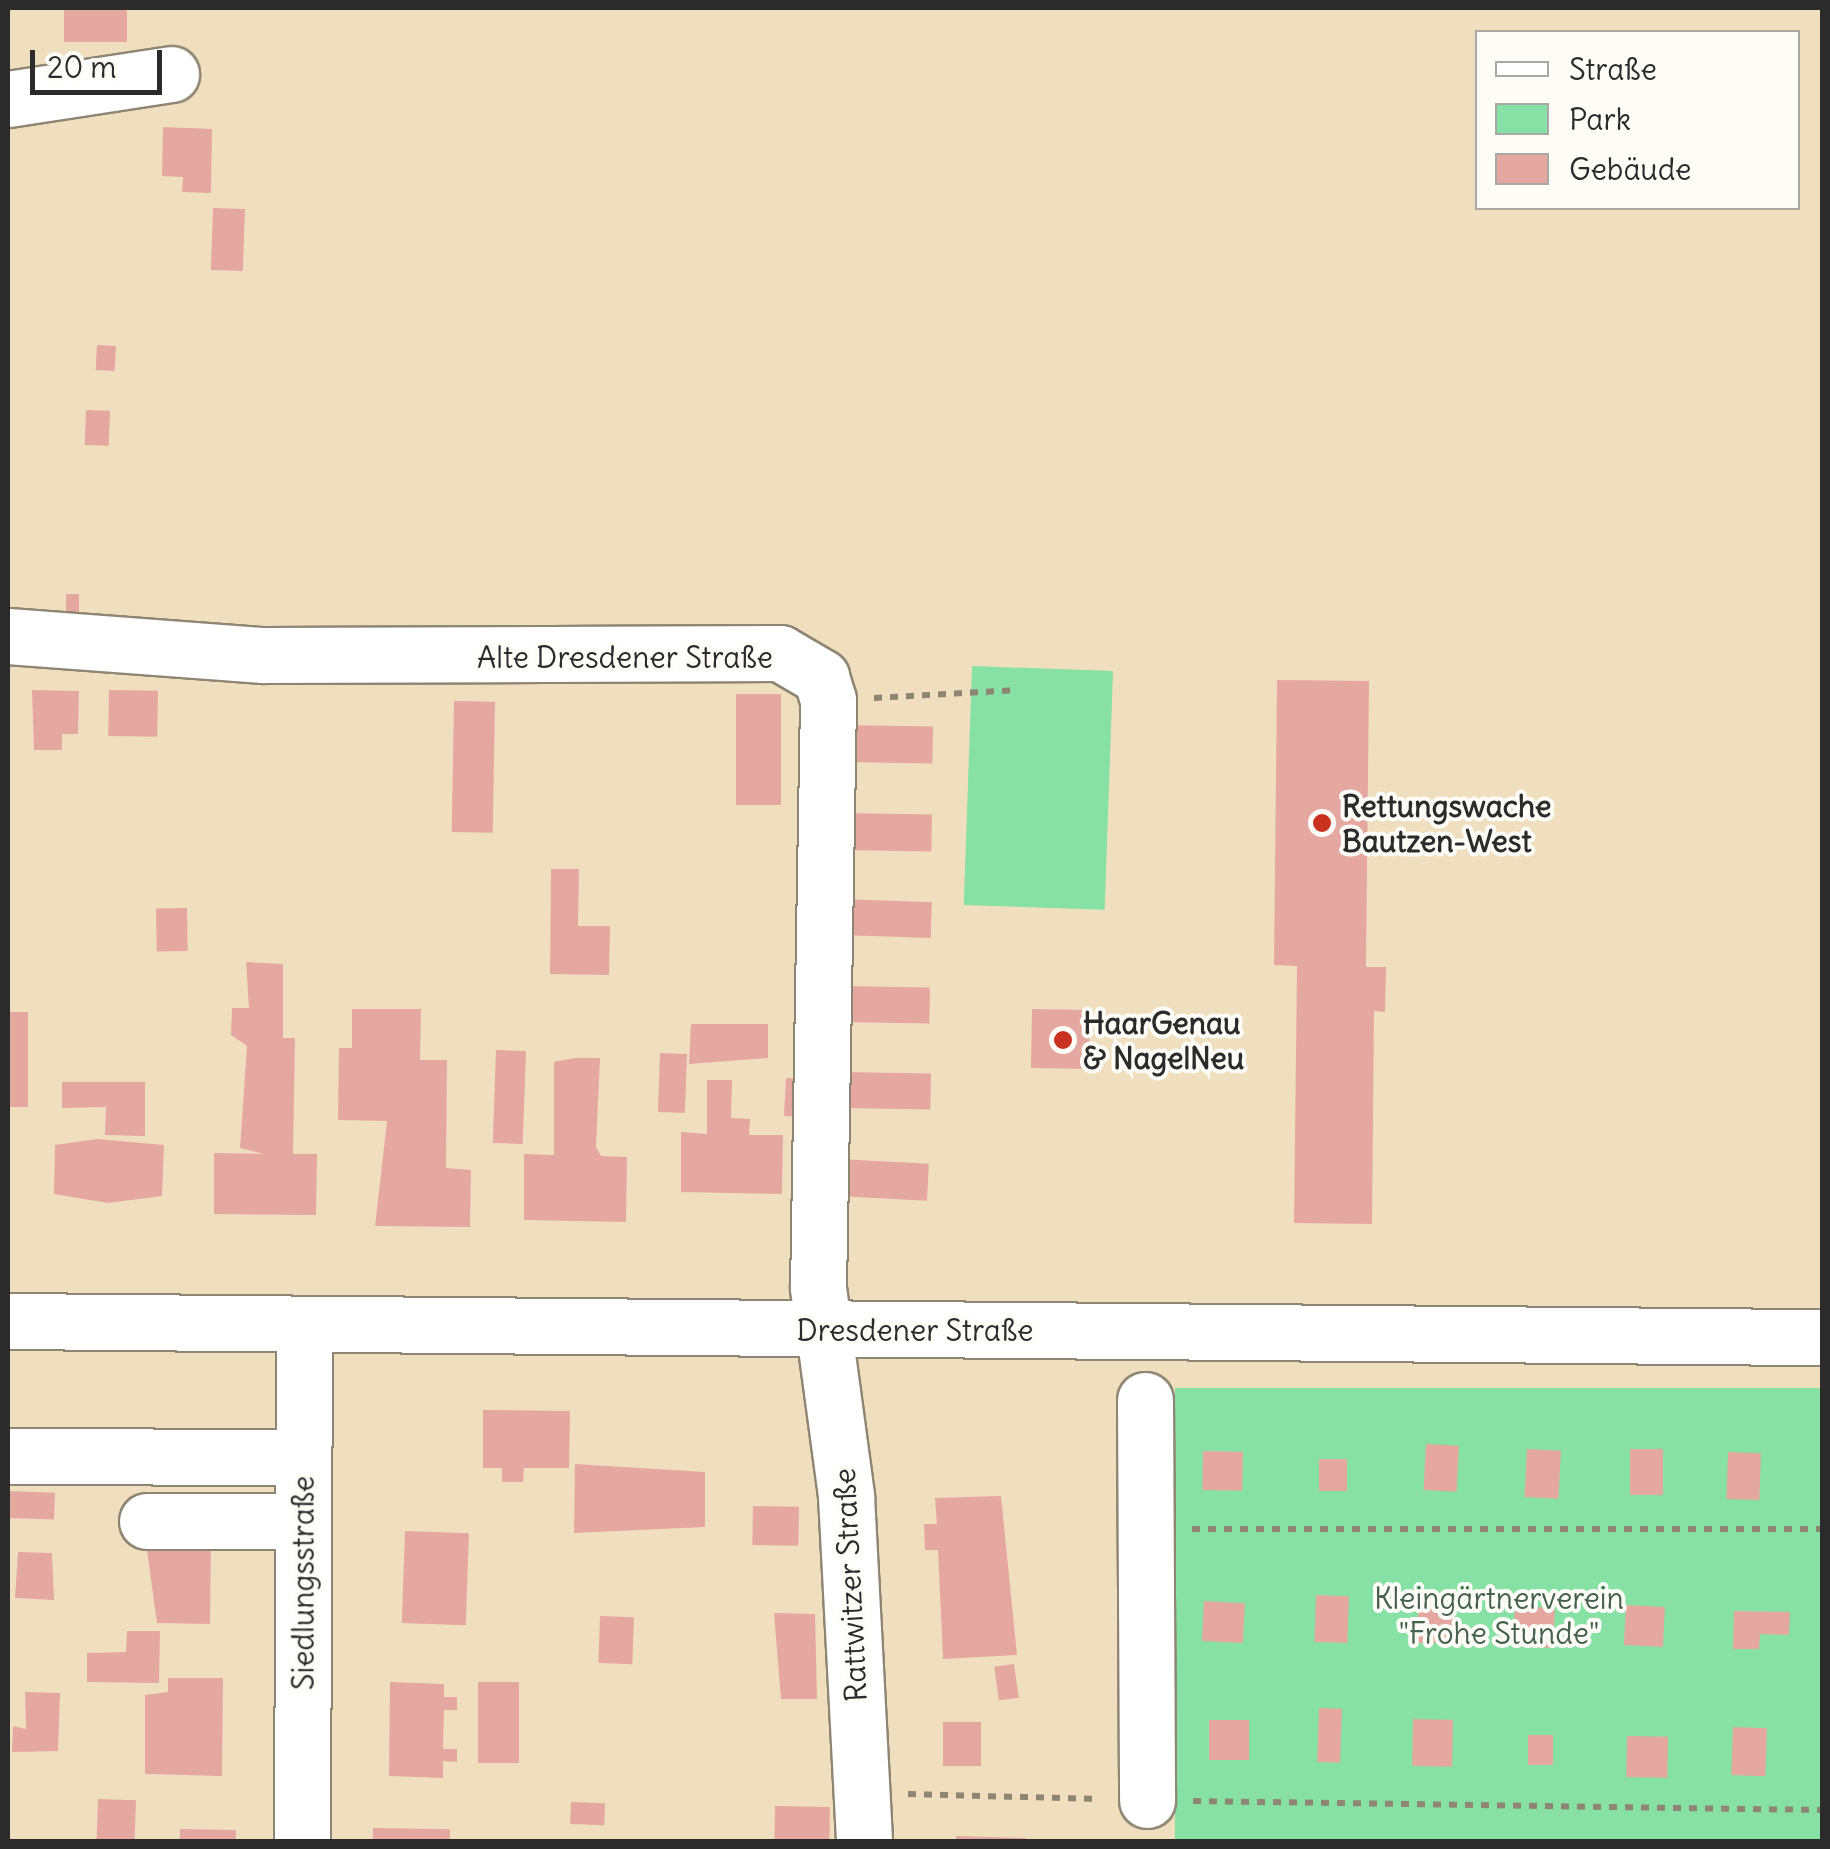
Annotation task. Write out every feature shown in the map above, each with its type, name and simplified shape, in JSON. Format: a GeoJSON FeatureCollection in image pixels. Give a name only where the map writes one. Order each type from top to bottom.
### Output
{"type":"FeatureCollection","features":[{"type":"Feature","properties":{"kind":"street"},"geometry":{"type":"LineString","coordinates":[[8,100],[171,74]]}},
{"type":"Feature","properties":{"kind":"street","name":"Alte Dresdener Straße"},"geometry":{"type":"LineString","coordinates":[[8,636],[263,655],[780,654],[806,662],[828,700]]}},
{"type":"Feature","properties":{"kind":"street"},"geometry":{"type":"LineString","coordinates":[[827,1330],[818,1288],[828,700]]}},
{"type":"Feature","properties":{"kind":"street","name":"Dresdener Straße"},"geometry":{"type":"LineString","coordinates":[[8,1321],[1822,1337]]}},
{"type":"Feature","properties":{"kind":"street","name":"Siedlungsstraße"},"geometry":{"type":"LineString","coordinates":[[302,1842],[304,1324]]}},
{"type":"Feature","properties":{"kind":"street","name":"Rattwitzer Straße"},"geometry":{"type":"LineString","coordinates":[[827,1330],[863,1817]]}},
{"type":"Feature","properties":{"kind":"street"},"geometry":{"type":"LineString","coordinates":[[1144,1400],[1147,1800]]}},
{"type":"Feature","properties":{"kind":"street"},"geometry":{"type":"LineString","coordinates":[[8,1456],[303,1457]]}},
{"type":"Feature","properties":{"kind":"street"},"geometry":{"type":"LineString","coordinates":[[147,1520],[303,1521]]}},
{"type":"Feature","properties":{"kind":"path"},"geometry":{"type":"LineString","coordinates":[[828,700],[1018,690]]}},
{"type":"Feature","properties":{"kind":"path"},"geometry":{"type":"LineString","coordinates":[[1146,1529],[1822,1529]]}},
{"type":"Feature","properties":{"kind":"path"},"geometry":{"type":"LineString","coordinates":[[863,1817],[1147,1800],[1822,1810]]}},
{"type":"Feature","properties":{"kind":"green space"},"geometry":{"type":"Polygon","coordinates":[[[972,666],[1113,671],[1105,910],[964,905],[972,666]]]}},
{"type":"Feature","properties":{"kind":"green space","name":"Kleingärtnerverein \"Frohe Stunde\""},"geometry":{"type":"Polygon","coordinates":[[[1175,1388],[1822,1388],[1822,1841],[1175,1841],[1175,1388]]]}},
{"type":"Feature","properties":{"kind":"building"},"geometry":{"type":"Polygon","coordinates":[[[64,8],[127,8],[127,42],[64,42],[64,8]]]}},
{"type":"Feature","properties":{"kind":"building"},"geometry":{"type":"Polygon","coordinates":[[[163,127],[212,129],[211,193],[182,192],[183,177],[162,176],[163,127]]]}},
{"type":"Feature","properties":{"kind":"building"},"geometry":{"type":"Polygon","coordinates":[[[213,208],[245,209],[243,271],[211,270],[213,208]]]}},
{"type":"Feature","properties":{"kind":"building"},"geometry":{"type":"Polygon","coordinates":[[[97,345],[116,346],[115,371],[96,370],[97,345]]]}},
{"type":"Feature","properties":{"kind":"building"},"geometry":{"type":"Polygon","coordinates":[[[86,410],[110,411],[109,446],[85,445],[86,410]]]}},
{"type":"Feature","properties":{"kind":"building"},"geometry":{"type":"Polygon","coordinates":[[[66,594],[79,594],[79,612],[66,612],[66,594]]]}},
{"type":"Feature","properties":{"kind":"building","name":"Rettungswache Bautzen-West"},"geometry":{"type":"Polygon","coordinates":[[[1277,680],[1369,681],[1366,967],[1386,967],[1385,1012],[1374,1011],[1372,1224],[1294,1223],[1297,966],[1274,965],[1277,680]]]}},
{"type":"Feature","properties":{"kind":"building"},"geometry":{"type":"Polygon","coordinates":[[[32,690],[79,691],[78,734],[62,734],[62,750],[34,750],[32,690]]]}},
{"type":"Feature","properties":{"kind":"building"},"geometry":{"type":"Polygon","coordinates":[[[109,690],[158,691],[157,737],[108,736],[109,690]]]}},
{"type":"Feature","properties":{"kind":"building"},"geometry":{"type":"Polygon","coordinates":[[[736,694],[781,694],[781,805],[736,805],[736,694]]]}},
{"type":"Feature","properties":{"kind":"building"},"geometry":{"type":"Polygon","coordinates":[[[454,701],[495,702],[493,833],[452,832],[454,701]]]}},
{"type":"Feature","properties":{"kind":"building"},"geometry":{"type":"Polygon","coordinates":[[[843,725],[933,727],[932,764],[842,762],[843,725]]]}},
{"type":"Feature","properties":{"kind":"building"},"geometry":{"type":"Polygon","coordinates":[[[842,813],[932,815],[931,852],[841,850],[842,813]]]}},
{"type":"Feature","properties":{"kind":"building"},"geometry":{"type":"Polygon","coordinates":[[[551,869],[579,869],[578,926],[610,926],[609,975],[550,974],[551,869]]]}},
{"type":"Feature","properties":{"kind":"building"},"geometry":{"type":"Polygon","coordinates":[[[842,899],[932,902],[931,938],[841,935],[842,899]]]}},
{"type":"Feature","properties":{"kind":"building"},"geometry":{"type":"Polygon","coordinates":[[[187,908],[188,951],[157,952],[156,909],[187,908]]]}},
{"type":"Feature","properties":{"kind":"building"},"geometry":{"type":"Polygon","coordinates":[[[246,962],[283,964],[283,1038],[295,1038],[293,1154],[317,1154],[316,1215],[214,1214],[214,1153],[264,1154],[240,1148],[247,1046],[231,1035],[232,1008],[249,1008],[246,962]]]}},
{"type":"Feature","properties":{"kind":"building"},"geometry":{"type":"Polygon","coordinates":[[[842,986],[930,988],[929,1024],[841,1022],[842,986]]]}},
{"type":"Feature","properties":{"kind":"building"},"geometry":{"type":"Polygon","coordinates":[[[352,1009],[421,1009],[420,1060],[447,1060],[446,1168],[471,1170],[470,1227],[375,1226],[387,1121],[338,1120],[339,1048],[352,1048],[352,1009]]]}},
{"type":"Feature","properties":{"kind":"building"},"geometry":{"type":"Polygon","coordinates":[[[1032,1009],[1090,1010],[1089,1069],[1031,1068],[1032,1009]]]}},
{"type":"Feature","properties":{"kind":"building"},"geometry":{"type":"Polygon","coordinates":[[[8,1012],[28,1012],[28,1107],[8,1107],[8,1012]]]}},
{"type":"Feature","properties":{"kind":"building"},"geometry":{"type":"Polygon","coordinates":[[[691,1024],[768,1024],[768,1058],[689,1064],[691,1024]]]}},
{"type":"Feature","properties":{"kind":"building"},"geometry":{"type":"Polygon","coordinates":[[[496,1050],[526,1051],[523,1144],[493,1143],[496,1050]]]}},
{"type":"Feature","properties":{"kind":"building"},"geometry":{"type":"Polygon","coordinates":[[[660,1053],[687,1054],[685,1113],[658,1112],[660,1053]]]}},
{"type":"Feature","properties":{"kind":"building"},"geometry":{"type":"Polygon","coordinates":[[[600,1058],[596,1147],[601,1156],[627,1157],[626,1222],[524,1220],[524,1154],[554,1155],[554,1062],[600,1058]]]}},
{"type":"Feature","properties":{"kind":"building"},"geometry":{"type":"Polygon","coordinates":[[[841,1072],[931,1074],[930,1110],[840,1108],[841,1072]]]}},
{"type":"Feature","properties":{"kind":"building"},"geometry":{"type":"Polygon","coordinates":[[[786,1078],[807,1079],[805,1117],[784,1116],[786,1078]]]}},
{"type":"Feature","properties":{"kind":"building"},"geometry":{"type":"Polygon","coordinates":[[[707,1080],[732,1080],[731,1118],[750,1119],[749,1135],[783,1135],[782,1194],[681,1192],[681,1132],[707,1134],[707,1080]]]}},
{"type":"Feature","properties":{"kind":"building"},"geometry":{"type":"Polygon","coordinates":[[[62,1082],[145,1082],[145,1136],[105,1135],[106,1107],[62,1108],[62,1082]]]}},
{"type":"Feature","properties":{"kind":"building"},"geometry":{"type":"Polygon","coordinates":[[[97,1139],[164,1145],[162,1196],[108,1203],[54,1194],[55,1145],[97,1139]]]}},
{"type":"Feature","properties":{"kind":"building"},"geometry":{"type":"Polygon","coordinates":[[[839,1159],[929,1164],[927,1201],[837,1196],[839,1159]]]}},
{"type":"Feature","properties":{"kind":"building"},"geometry":{"type":"Polygon","coordinates":[[[483,1410],[570,1411],[569,1468],[524,1468],[523,1482],[502,1482],[502,1468],[483,1468],[483,1410]]]}},
{"type":"Feature","properties":{"kind":"building"},"geometry":{"type":"Polygon","coordinates":[[[1426,1444],[1459,1446],[1457,1492],[1424,1490],[1426,1444]]]}},
{"type":"Feature","properties":{"kind":"building"},"geometry":{"type":"Polygon","coordinates":[[[1527,1449],[1561,1451],[1558,1499],[1524,1497],[1527,1449]]]}},
{"type":"Feature","properties":{"kind":"building"},"geometry":{"type":"Polygon","coordinates":[[[1630,1449],[1663,1449],[1663,1495],[1630,1495],[1630,1449]]]}},
{"type":"Feature","properties":{"kind":"building"},"geometry":{"type":"Polygon","coordinates":[[[1203,1451],[1243,1452],[1242,1491],[1202,1490],[1203,1451]]]}},
{"type":"Feature","properties":{"kind":"building"},"geometry":{"type":"Polygon","coordinates":[[[1728,1452],[1761,1453],[1759,1500],[1726,1499],[1728,1452]]]}},
{"type":"Feature","properties":{"kind":"building"},"geometry":{"type":"Polygon","coordinates":[[[1319,1459],[1347,1459],[1347,1491],[1319,1491],[1319,1459]]]}},
{"type":"Feature","properties":{"kind":"building"},"geometry":{"type":"Polygon","coordinates":[[[575,1464],[705,1472],[705,1527],[574,1533],[575,1464]]]}},
{"type":"Feature","properties":{"kind":"building"},"geometry":{"type":"Polygon","coordinates":[[[8,1491],[55,1493],[54,1520],[8,1518],[8,1491]]]}},
{"type":"Feature","properties":{"kind":"building"},"geometry":{"type":"Polygon","coordinates":[[[1001,1496],[1017,1655],[943,1659],[938,1550],[925,1550],[924,1524],[937,1524],[935,1498],[1001,1496]]]}},
{"type":"Feature","properties":{"kind":"building"},"geometry":{"type":"Polygon","coordinates":[[[753,1506],[799,1507],[798,1546],[752,1545],[753,1506]]]}},
{"type":"Feature","properties":{"kind":"building"},"geometry":{"type":"Polygon","coordinates":[[[211,1530],[210,1624],[157,1623],[146,1543],[211,1530]]]}},
{"type":"Feature","properties":{"kind":"building"},"geometry":{"type":"Polygon","coordinates":[[[405,1531],[469,1533],[466,1625],[402,1623],[405,1531]]]}},
{"type":"Feature","properties":{"kind":"building"},"geometry":{"type":"Polygon","coordinates":[[[18,1552],[52,1553],[54,1600],[15,1598],[18,1552]]]}},
{"type":"Feature","properties":{"kind":"building"},"geometry":{"type":"Polygon","coordinates":[[[1316,1595],[1349,1596],[1347,1643],[1314,1642],[1316,1595]]]}},
{"type":"Feature","properties":{"kind":"building"},"geometry":{"type":"Polygon","coordinates":[[[1204,1601],[1245,1603],[1243,1643],[1202,1641],[1204,1601]]]}},
{"type":"Feature","properties":{"kind":"building"},"geometry":{"type":"Polygon","coordinates":[[[1418,1601],[1455,1601],[1455,1643],[1418,1643],[1418,1601]]]}},
{"type":"Feature","properties":{"kind":"building"},"geometry":{"type":"Polygon","coordinates":[[[1626,1605],[1665,1607],[1663,1647],[1624,1645],[1626,1605]]]}},
{"type":"Feature","properties":{"kind":"building"},"geometry":{"type":"Polygon","coordinates":[[[1515,1606],[1555,1608],[1553,1648],[1513,1646],[1515,1606]]]}},
{"type":"Feature","properties":{"kind":"building"},"geometry":{"type":"Polygon","coordinates":[[[1734,1611],[1790,1612],[1789,1635],[1760,1634],[1759,1649],[1733,1649],[1734,1611]]]}},
{"type":"Feature","properties":{"kind":"building"},"geometry":{"type":"Polygon","coordinates":[[[774,1613],[815,1614],[817,1699],[781,1699],[774,1613]]]}},
{"type":"Feature","properties":{"kind":"building"},"geometry":{"type":"Polygon","coordinates":[[[600,1616],[634,1617],[632,1664],[598,1663],[600,1616]]]}},
{"type":"Feature","properties":{"kind":"building"},"geometry":{"type":"Polygon","coordinates":[[[127,1631],[160,1631],[159,1683],[87,1682],[87,1653],[126,1652],[127,1631]]]}},
{"type":"Feature","properties":{"kind":"building"},"geometry":{"type":"Polygon","coordinates":[[[1014,1664],[1019,1698],[999,1700],[994,1667],[1014,1664]]]}},
{"type":"Feature","properties":{"kind":"building"},"geometry":{"type":"Polygon","coordinates":[[[168,1678],[223,1678],[222,1776],[145,1774],[145,1695],[168,1692],[168,1678]]]}},
{"type":"Feature","properties":{"kind":"building"},"geometry":{"type":"Polygon","coordinates":[[[390,1682],[444,1684],[444,1697],[457,1697],[457,1710],[444,1710],[443,1749],[457,1749],[457,1762],[443,1761],[443,1778],[389,1776],[390,1682]]]}},
{"type":"Feature","properties":{"kind":"building"},"geometry":{"type":"Polygon","coordinates":[[[478,1682],[519,1682],[519,1763],[478,1763],[478,1682]]]}},
{"type":"Feature","properties":{"kind":"building"},"geometry":{"type":"Polygon","coordinates":[[[25,1692],[60,1693],[58,1751],[12,1752],[13,1726],[26,1729],[25,1692]]]}},
{"type":"Feature","properties":{"kind":"building"},"geometry":{"type":"Polygon","coordinates":[[[1319,1708],[1342,1709],[1340,1763],[1317,1762],[1319,1708]]]}},
{"type":"Feature","properties":{"kind":"building"},"geometry":{"type":"Polygon","coordinates":[[[1413,1719],[1453,1720],[1452,1767],[1412,1766],[1413,1719]]]}},
{"type":"Feature","properties":{"kind":"building"},"geometry":{"type":"Polygon","coordinates":[[[1209,1720],[1249,1720],[1249,1760],[1209,1760],[1209,1720]]]}},
{"type":"Feature","properties":{"kind":"building"},"geometry":{"type":"Polygon","coordinates":[[[943,1722],[981,1722],[981,1766],[943,1766],[943,1722]]]}},
{"type":"Feature","properties":{"kind":"building"},"geometry":{"type":"Polygon","coordinates":[[[1733,1727],[1767,1728],[1765,1776],[1731,1775],[1733,1727]]]}},
{"type":"Feature","properties":{"kind":"building"},"geometry":{"type":"Polygon","coordinates":[[[1528,1735],[1553,1735],[1553,1765],[1528,1765],[1528,1735]]]}},
{"type":"Feature","properties":{"kind":"building"},"geometry":{"type":"Polygon","coordinates":[[[1627,1736],[1668,1737],[1667,1778],[1626,1777],[1627,1736]]]}},
{"type":"Feature","properties":{"kind":"building"},"geometry":{"type":"Polygon","coordinates":[[[98,1799],[136,1800],[135,1842],[97,1841],[98,1799]]]}},
{"type":"Feature","properties":{"kind":"building"},"geometry":{"type":"Polygon","coordinates":[[[571,1802],[605,1803],[604,1825],[570,1824],[571,1802]]]}},
{"type":"Feature","properties":{"kind":"building"},"geometry":{"type":"Polygon","coordinates":[[[775,1806],[830,1807],[829,1842],[774,1842],[775,1806]]]}},
{"type":"Feature","properties":{"kind":"building"},"geometry":{"type":"Polygon","coordinates":[[[373,1828],[450,1829],[450,1842],[373,1842],[373,1828]]]}},
{"type":"Feature","properties":{"kind":"building"},"geometry":{"type":"Polygon","coordinates":[[[180,1829],[236,1830],[236,1842],[180,1842],[180,1829]]]}},
{"type":"Feature","properties":{"kind":"building"},"geometry":{"type":"Polygon","coordinates":[[[956,1836],[1026,1838],[1026,1842],[956,1842],[956,1836]]]}},
{"type":"Feature","properties":{"kind":"place","name":"Rettungswache Bautzen-West"},"geometry":{"type":"Point","coordinates":[1322,823]}},
{"type":"Feature","properties":{"kind":"place","name":"HaarGenau & NagelNeu"},"geometry":{"type":"Point","coordinates":[1063,1040]}}]}
